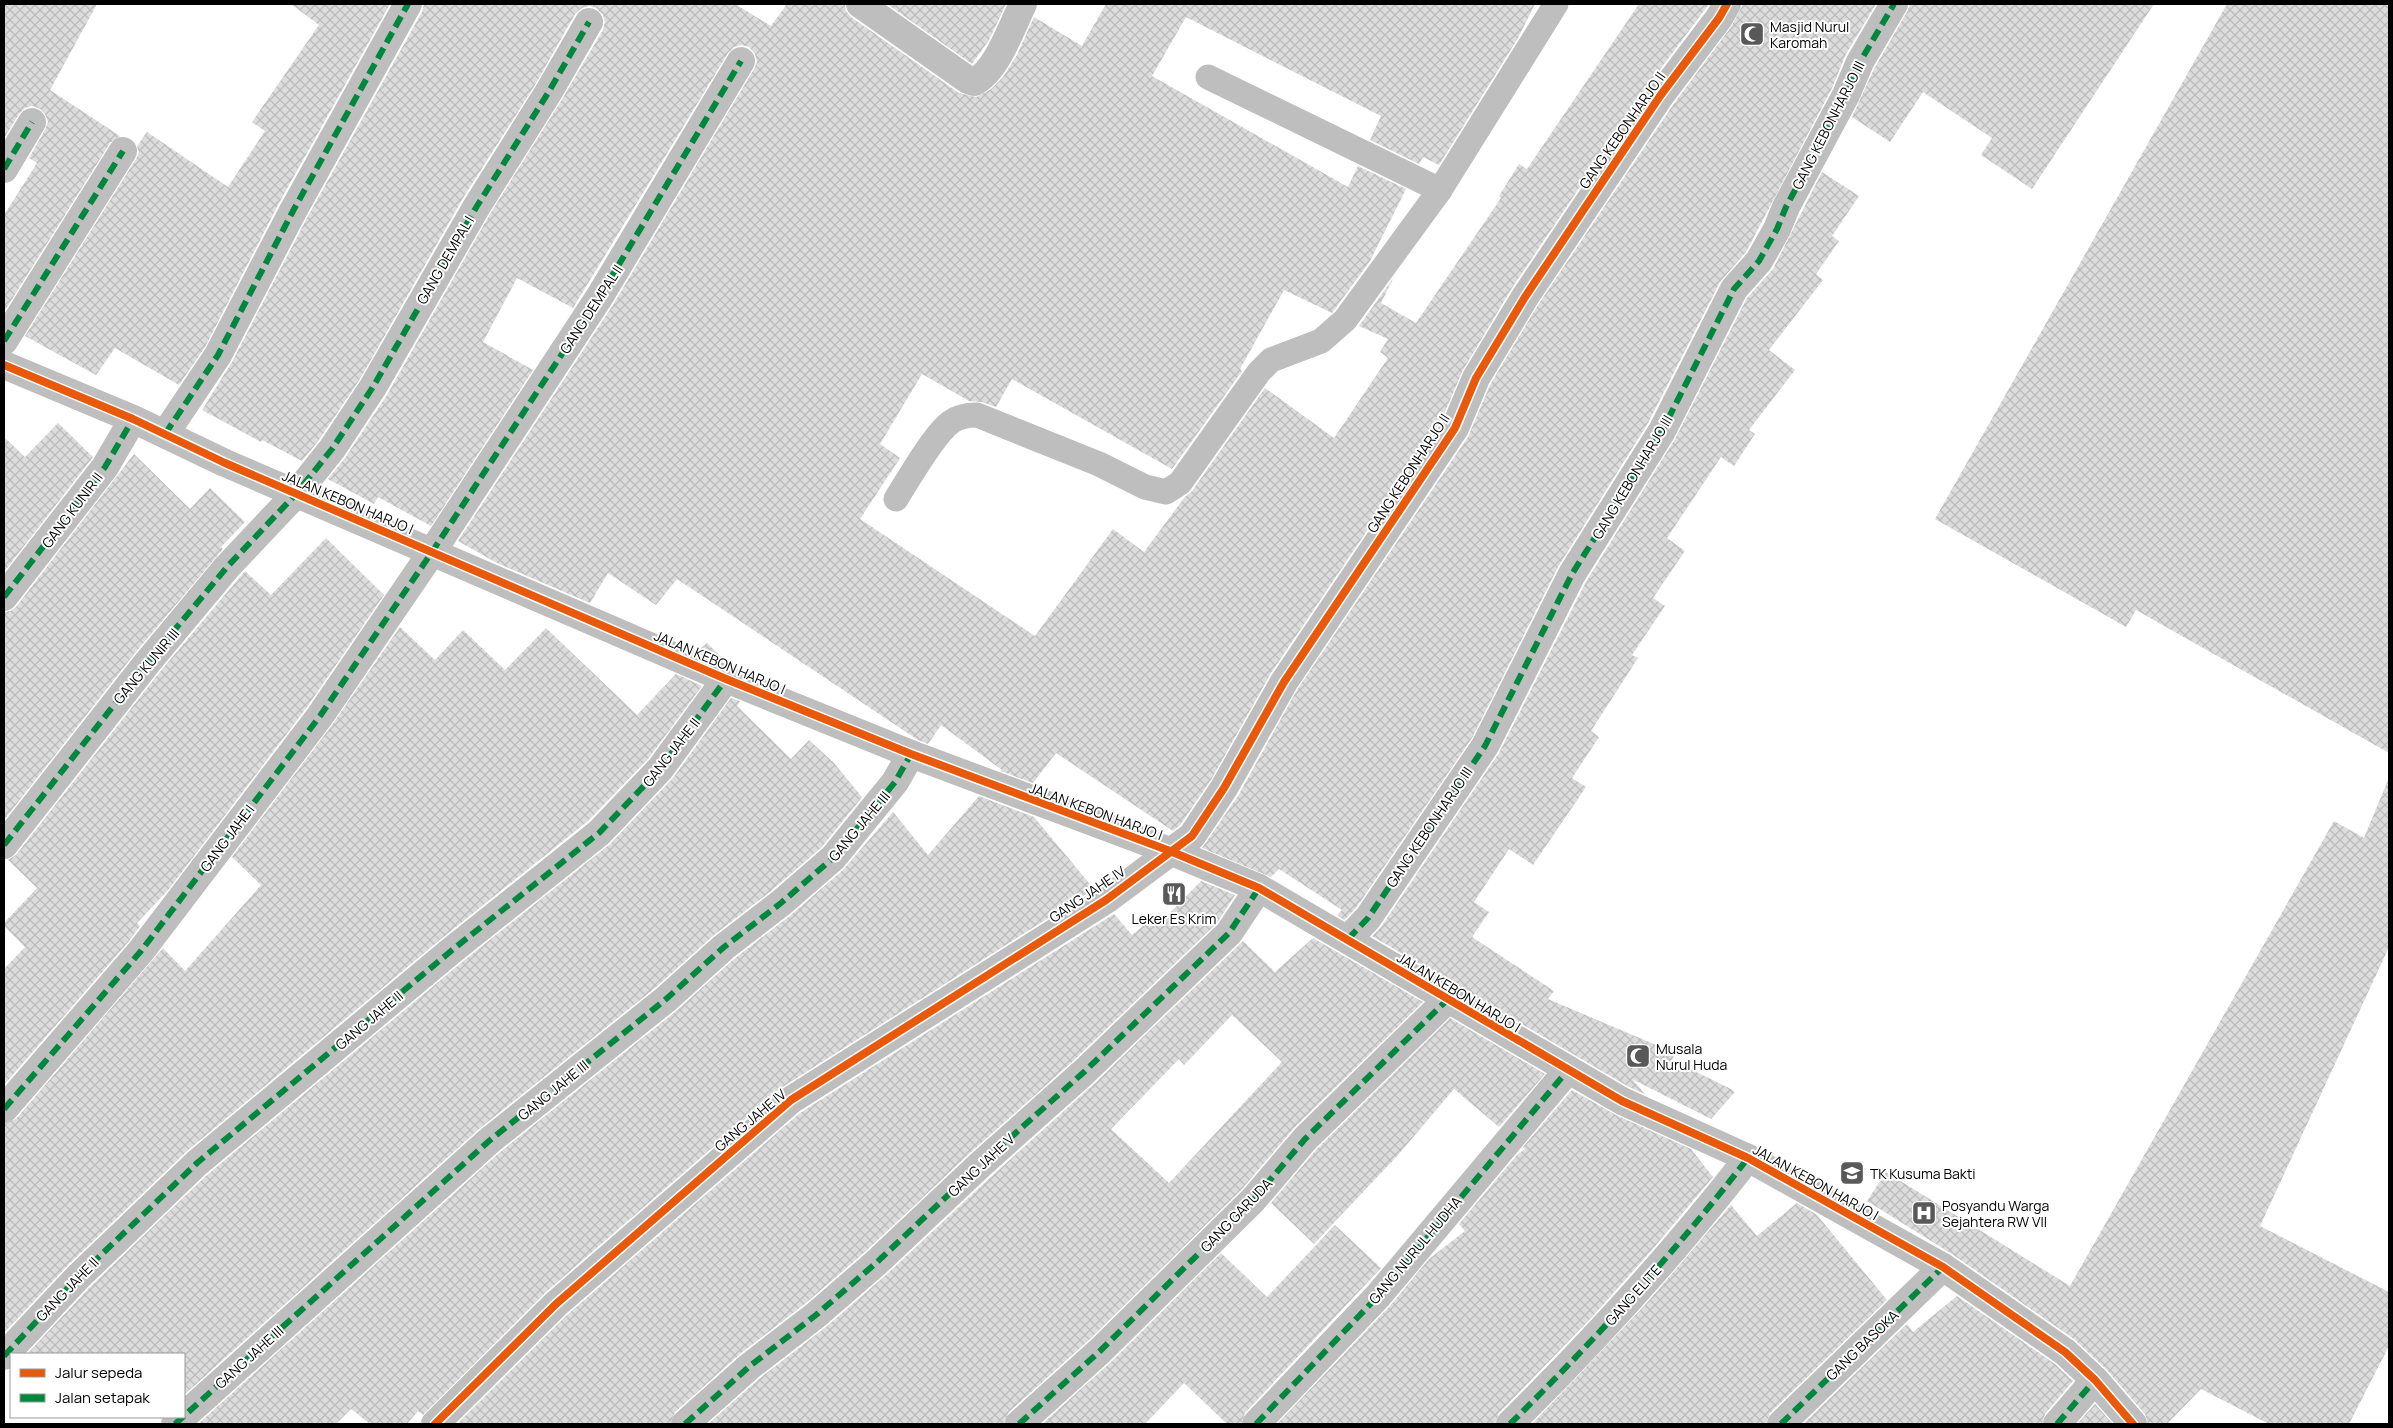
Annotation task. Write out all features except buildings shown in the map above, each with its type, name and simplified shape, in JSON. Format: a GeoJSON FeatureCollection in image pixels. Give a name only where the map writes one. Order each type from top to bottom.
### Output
{"type":"FeatureCollection","features":[{"type":"Feature","properties":{"kind":"street"},"geometry":{"type":"LineString","coordinates":[[165,434],[218,355],[293,211],[408,4]]}},
{"type":"Feature","properties":{"kind":"street"},"geometry":{"type":"LineString","coordinates":[[860,4],[968,80],[974,82],[983,78],[991,68],[1023,4]]}},
{"type":"Feature","properties":{"kind":"street","name":"GANG KEBONHARJO II"},"geometry":{"type":"LineString","coordinates":[[1170,851],[1192,836],[1224,788],[1284,682],[1455,428],[1476,378],[1525,297],[1633,135],[1719,18],[1727,4]]}},
{"type":"Feature","properties":{"kind":"street","name":"GANG KEBONHARJO III"},"geometry":{"type":"LineString","coordinates":[[1348,939],[1368,918],[1485,746],[1572,574],[1662,431],[1734,289],[1759,261],[1846,95],[1860,62],[1894,4]]}},
{"type":"Feature","properties":{"kind":"street","name":"GANG DEMPAL I"},"geometry":{"type":"LineString","coordinates":[[296,494],[332,449],[373,387],[477,206],[548,93],[589,22]]}},
{"type":"Feature","properties":{"kind":"street","name":"GANG DEMPAL II"},"geometry":{"type":"LineString","coordinates":[[432,552],[600,296],[741,61]]}},
{"type":"Feature","properties":{"kind":"street"},"geometry":{"type":"LineString","coordinates":[[4,169],[32,122]]}},
{"type":"Feature","properties":{"kind":"street"},"geometry":{"type":"LineString","coordinates":[[4,341],[123,151]]}},
{"type":"Feature","properties":{"kind":"street","name":"JALAN KEBON HARJO I"},"geometry":{"type":"LineString","coordinates":[[4,365],[133,419],[296,494],[726,679],[911,754],[1170,851],[1259,888],[1622,1101],[1748,1158],[1944,1266],[2065,1352],[2095,1380],[2133,1424]]}},
{"type":"Feature","properties":{"kind":"street","name":"GANG KUNIR II"},"geometry":{"type":"LineString","coordinates":[[4,597],[105,467],[133,419]]}},
{"type":"Feature","properties":{"kind":"street","name":"GANG KUNIR III"},"geometry":{"type":"LineString","coordinates":[[4,845],[134,679],[227,567],[296,494]]}},
{"type":"Feature","properties":{"kind":"street","name":"GANG JAHE I"},"geometry":{"type":"LineString","coordinates":[[4,1109],[141,951],[320,716],[432,552]]}},
{"type":"Feature","properties":{"kind":"street","name":"GANG JAHE II"},"geometry":{"type":"LineString","coordinates":[[4,1356],[79,1276],[197,1163],[451,951],[599,833],[660,770],[726,679]]}},
{"type":"Feature","properties":{"kind":"street","name":"GANG JAHE III"},"geometry":{"type":"LineString","coordinates":[[185,1416],[490,1141],[665,1000],[724,946],[781,903],[833,858],[896,782],[911,754]]}},
{"type":"Feature","properties":{"kind":"street","name":"GANG JAHE IV"},"geometry":{"type":"LineString","coordinates":[[435,1424],[556,1304],[791,1100],[1106,900],[1170,851]]}},
{"type":"Feature","properties":{"kind":"street","name":"GANG JAHE V"},"geometry":{"type":"LineString","coordinates":[[685,1424],[750,1366],[816,1315],[876,1263],[981,1164],[1084,1072],[1229,933],[1259,888]]}},
{"type":"Feature","properties":{"kind":"street","name":"GANG GARUDA"},"geometry":{"type":"LineString","coordinates":[[1019,1424],[1100,1351],[1253,1200],[1305,1139],[1447,1000]]}},
{"type":"Feature","properties":{"kind":"street","name":"GANG NURUL HUDHA"},"geometry":{"type":"LineString","coordinates":[[1256,1424],[1378,1296],[1568,1070]]}},
{"type":"Feature","properties":{"kind":"street","name":"GANG ELITE"},"geometry":{"type":"LineString","coordinates":[[1510,1424],[1570,1364],[1662,1264],[1697,1224],[1748,1158]]}},
{"type":"Feature","properties":{"kind":"street","name":"GANG BASOKA"},"geometry":{"type":"LineString","coordinates":[[1781,1424],[1944,1266]]}},
{"type":"Feature","properties":{"kind":"street"},"geometry":{"type":"LineString","coordinates":[[2056,1424],[2095,1380]]}},
{"type":"Feature","properties":{"kind":"lane"},"geometry":{"type":"LineString","coordinates":[[896,499],[931,446],[950,422],[964,415],[977,415],[1098,464],[1146,487],[1166,492],[1180,483],[1259,372],[1271,360],[1321,341],[1345,320],[1440,190],[1556,4]]}},
{"type":"Feature","properties":{"kind":"lane"},"geometry":{"type":"LineString","coordinates":[[1208,76],[1440,190]]}},
{"type":"Feature","properties":{"kind":"marked path"},"geometry":{"type":"LineString","coordinates":[[165,434],[218,355],[293,211],[408,4]]}},
{"type":"Feature","properties":{"kind":"marked path"},"geometry":{"type":"LineString","coordinates":[[1348,939],[1368,918],[1485,746],[1572,574],[1662,431],[1734,289],[1759,261],[1846,95],[1860,62],[1894,4]]}},
{"type":"Feature","properties":{"kind":"marked path"},"geometry":{"type":"LineString","coordinates":[[4,845],[147,663],[227,567],[296,494],[332,449],[373,387],[477,206],[548,93],[589,22]]}},
{"type":"Feature","properties":{"kind":"marked path"},"geometry":{"type":"LineString","coordinates":[[4,1109],[141,951],[320,716],[432,552],[600,296],[741,61]]}},
{"type":"Feature","properties":{"kind":"marked path"},"geometry":{"type":"LineString","coordinates":[[4,169],[32,122]]}},
{"type":"Feature","properties":{"kind":"marked path"},"geometry":{"type":"LineString","coordinates":[[4,341],[123,151]]}},
{"type":"Feature","properties":{"kind":"marked path"},"geometry":{"type":"LineString","coordinates":[[4,597],[105,467],[133,419]]}},
{"type":"Feature","properties":{"kind":"marked path"},"geometry":{"type":"LineString","coordinates":[[4,1356],[79,1276],[197,1163],[451,951],[599,833],[660,769],[726,679]]}},
{"type":"Feature","properties":{"kind":"marked path"},"geometry":{"type":"LineString","coordinates":[[185,1415],[489,1141],[665,1000],[724,947],[781,903],[833,858],[895,782],[911,754]]}},
{"type":"Feature","properties":{"kind":"marked path"},"geometry":{"type":"LineString","coordinates":[[685,1424],[750,1366],[816,1315],[876,1263],[981,1164],[1084,1072],[1229,933],[1259,888]]}},
{"type":"Feature","properties":{"kind":"marked path"},"geometry":{"type":"LineString","coordinates":[[1019,1424],[1100,1351],[1253,1200],[1305,1139],[1447,1000]]}},
{"type":"Feature","properties":{"kind":"marked path"},"geometry":{"type":"LineString","coordinates":[[1256,1424],[1378,1296],[1568,1070]]}},
{"type":"Feature","properties":{"kind":"marked path"},"geometry":{"type":"LineString","coordinates":[[1510,1424],[1634,1295],[1748,1158]]}},
{"type":"Feature","properties":{"kind":"marked path"},"geometry":{"type":"LineString","coordinates":[[1781,1424],[1943,1267]]}},
{"type":"Feature","properties":{"kind":"marked path"},"geometry":{"type":"LineString","coordinates":[[2057,1424],[2095,1380]]}},
{"type":"Feature","properties":{"kind":"marked path"},"geometry":{"type":"LineString","coordinates":[[175,1424],[182,1418]]}},
{"type":"Feature","properties":{"kind":"cycle path"},"geometry":{"type":"LineString","coordinates":[[435,1424],[556,1304],[791,1100],[1106,900],[1192,836],[1224,788],[1284,682],[1455,428],[1476,378],[1525,297],[1660,96],[1719,18],[1727,4]]}},
{"type":"Feature","properties":{"kind":"cycle path"},"geometry":{"type":"LineString","coordinates":[[4,365],[133,419],[225,463],[726,679],[911,754],[1170,851],[1259,888],[1622,1101],[1748,1158],[1943,1267],[2065,1352],[2095,1380],[2133,1424]]}},
{"type":"Feature","properties":{"kind":"place","name":"Masjid Nurul Karomah"},"geometry":{"type":"Point","coordinates":[1752,34]}},
{"type":"Feature","properties":{"kind":"place","name":"Leker Es Krim"},"geometry":{"type":"Point","coordinates":[1174,894]}},
{"type":"Feature","properties":{"kind":"place","name":"Musala Nurul Huda"},"geometry":{"type":"Point","coordinates":[1638,1056]}},
{"type":"Feature","properties":{"kind":"place","name":"TK Kusuma Bakti"},"geometry":{"type":"Point","coordinates":[1852,1173]}},
{"type":"Feature","properties":{"kind":"place","name":"Posyandu Warga Sejahtera RW VII"},"geometry":{"type":"Point","coordinates":[1924,1213]}}]}
